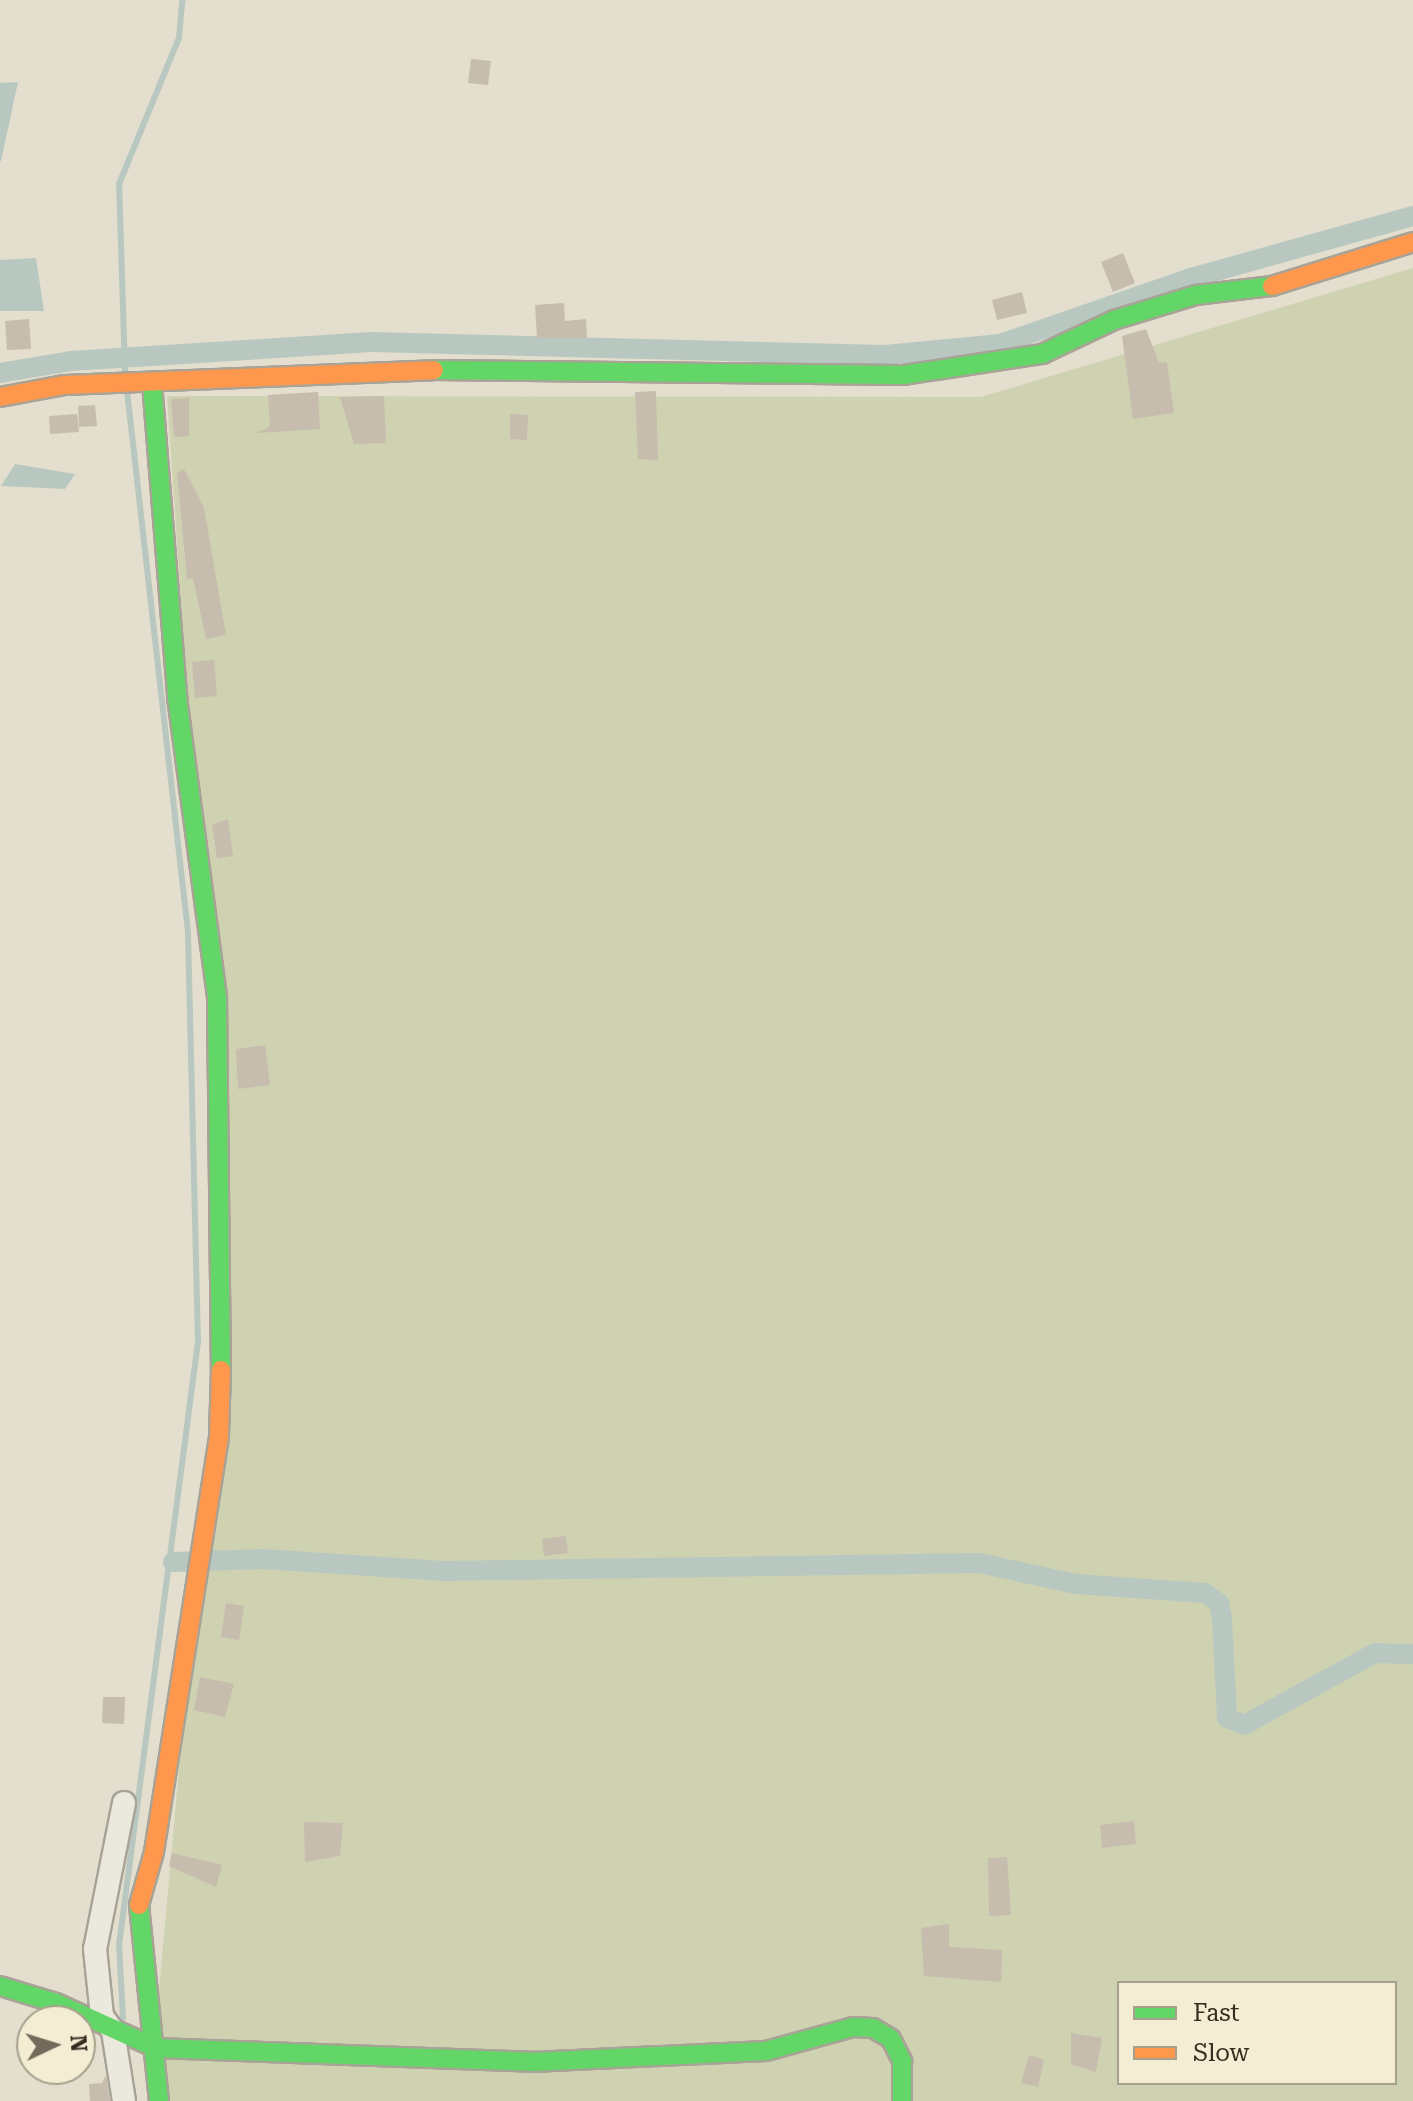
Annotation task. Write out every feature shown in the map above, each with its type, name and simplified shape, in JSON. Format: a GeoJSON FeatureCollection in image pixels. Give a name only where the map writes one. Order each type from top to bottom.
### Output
{"type":"FeatureCollection","features":[{"type":"Feature","properties":{"kind":"street"},"geometry":{"type":"LineString","coordinates":[[0,397],[107,384],[473,368],[903,375],[1042,354],[1128,315],[1196,295],[1258,290],[1413,242]]}},
{"type":"Feature","properties":{"kind":"street"},"geometry":{"type":"LineString","coordinates":[[147,383],[177,697],[217,997],[224,1239],[219,1436],[154,1852],[138,1907],[149,2045],[159,2101]]}},
{"type":"Feature","properties":{"kind":"street"},"geometry":{"type":"LineString","coordinates":[[124,1803],[95,1949],[102,2016],[114,2031],[124,2101]]}},
{"type":"Feature","properties":{"kind":"street"},"geometry":{"type":"LineString","coordinates":[[0,1986],[56,2003],[149,2045],[532,2062],[766,2051],[853,2027],[873,2028],[891,2039],[902,2061],[902,2101]]}},
{"type":"Feature","properties":{"kind":"green space"},"geometry":{"type":"Polygon","coordinates":[[[1413,268],[1413,2101],[149,2101],[217,1350],[209,1009],[167,396],[981,397],[1413,268]]]}},
{"type":"Feature","properties":{"kind":"shaded area"},"geometry":{"type":"Polygon","coordinates":[[[18,82],[1,161],[0,161],[0,83],[18,82]]]}},
{"type":"Feature","properties":{"kind":"shaded area"},"geometry":{"type":"Polygon","coordinates":[[[36,258],[44,311],[0,311],[0,260],[36,258]]]}},
{"type":"Feature","properties":{"kind":"shaded area"},"geometry":{"type":"Polygon","coordinates":[[[15,464],[75,474],[65,489],[1,486],[15,464]]]}},
{"type":"Feature","properties":{"kind":"building"},"geometry":{"type":"Polygon","coordinates":[[[471,59],[491,61],[488,85],[468,83],[471,59]]]}},
{"type":"Feature","properties":{"kind":"building"},"geometry":{"type":"Polygon","coordinates":[[[1123,253],[1135,283],[1113,292],[1101,262],[1123,253]]]}},
{"type":"Feature","properties":{"kind":"building"},"geometry":{"type":"Polygon","coordinates":[[[1022,292],[1027,313],[997,320],[992,300],[1022,292]]]}},
{"type":"Feature","properties":{"kind":"building"},"geometry":{"type":"Polygon","coordinates":[[[564,303],[565,321],[586,319],[587,338],[537,338],[535,305],[564,303]]]}},
{"type":"Feature","properties":{"kind":"building"},"geometry":{"type":"Polygon","coordinates":[[[29,319],[31,349],[7,350],[5,321],[29,319]]]}},
{"type":"Feature","properties":{"kind":"building"},"geometry":{"type":"Polygon","coordinates":[[[1146,329],[1159,363],[1167,362],[1174,413],[1133,419],[1122,336],[1146,329]]]}},
{"type":"Feature","properties":{"kind":"building"},"geometry":{"type":"Polygon","coordinates":[[[656,391],[658,460],[638,459],[635,392],[656,391]]]}},
{"type":"Feature","properties":{"kind":"building"},"geometry":{"type":"Polygon","coordinates":[[[318,392],[320,429],[257,433],[270,426],[268,395],[318,392]]]}},
{"type":"Feature","properties":{"kind":"building"},"geometry":{"type":"Polygon","coordinates":[[[384,396],[386,443],[354,444],[340,397],[384,396]]]}},
{"type":"Feature","properties":{"kind":"building"},"geometry":{"type":"Polygon","coordinates":[[[189,398],[189,436],[174,437],[171,399],[189,398]]]}},
{"type":"Feature","properties":{"kind":"building"},"geometry":{"type":"Polygon","coordinates":[[[95,405],[97,426],[79,427],[78,406],[95,405]]]}},
{"type":"Feature","properties":{"kind":"building"},"geometry":{"type":"Polygon","coordinates":[[[77,414],[79,432],[50,434],[49,416],[77,414]]]}},
{"type":"Feature","properties":{"kind":"building"},"geometry":{"type":"Polygon","coordinates":[[[510,414],[528,415],[527,440],[510,439],[510,414]]]}},
{"type":"Feature","properties":{"kind":"building"},"geometry":{"type":"Polygon","coordinates":[[[184,469],[204,508],[226,635],[206,639],[193,578],[187,579],[177,473],[184,469]]]}},
{"type":"Feature","properties":{"kind":"building"},"geometry":{"type":"Polygon","coordinates":[[[214,660],[217,696],[195,698],[192,662],[214,660]]]}},
{"type":"Feature","properties":{"kind":"building"},"geometry":{"type":"Polygon","coordinates":[[[228,819],[233,856],[217,858],[212,825],[228,819]]]}},
{"type":"Feature","properties":{"kind":"building"},"geometry":{"type":"Polygon","coordinates":[[[265,1045],[270,1085],[238,1089],[236,1049],[265,1045]]]}},
{"type":"Feature","properties":{"kind":"building"},"geometry":{"type":"Polygon","coordinates":[[[566,1536],[568,1553],[544,1556],[542,1539],[566,1536]]]}},
{"type":"Feature","properties":{"kind":"building"},"geometry":{"type":"Polygon","coordinates":[[[226,1603],[244,1606],[239,1640],[221,1637],[226,1603]]]}},
{"type":"Feature","properties":{"kind":"building"},"geometry":{"type":"Polygon","coordinates":[[[200,1677],[234,1684],[225,1717],[194,1710],[200,1677]]]}},
{"type":"Feature","properties":{"kind":"building"},"geometry":{"type":"Polygon","coordinates":[[[103,1697],[125,1697],[124,1724],[102,1723],[103,1697]]]}},
{"type":"Feature","properties":{"kind":"building"},"geometry":{"type":"Polygon","coordinates":[[[1134,1821],[1136,1844],[1102,1848],[1100,1825],[1134,1821]]]}},
{"type":"Feature","properties":{"kind":"building"},"geometry":{"type":"Polygon","coordinates":[[[304,1822],[343,1823],[340,1856],[305,1862],[304,1822]]]}},
{"type":"Feature","properties":{"kind":"building"},"geometry":{"type":"Polygon","coordinates":[[[172,1853],[222,1865],[216,1887],[169,1866],[172,1853]]]}},
{"type":"Feature","properties":{"kind":"building"},"geometry":{"type":"Polygon","coordinates":[[[1007,1857],[1011,1915],[989,1916],[988,1858],[1007,1857]]]}},
{"type":"Feature","properties":{"kind":"building"},"geometry":{"type":"Polygon","coordinates":[[[949,1924],[949,1947],[1002,1950],[1001,1982],[924,1976],[921,1928],[949,1924]]]}},
{"type":"Feature","properties":{"kind":"building"},"geometry":{"type":"Polygon","coordinates":[[[1071,2033],[1102,2038],[1096,2072],[1071,2064],[1071,2033]]]}},
{"type":"Feature","properties":{"kind":"building"},"geometry":{"type":"Polygon","coordinates":[[[1029,2055],[1044,2060],[1038,2087],[1021,2083],[1029,2055]]]}},
{"type":"Feature","properties":{"kind":"building"},"geometry":{"type":"Polygon","coordinates":[[[106,2075],[110,2101],[90,2101],[89,2085],[102,2083],[106,2075]]]}},
{"type":"Feature","properties":{"kind":"waterway"},"geometry":{"type":"LineString","coordinates":[[125,372],[119,184],[179,38],[182,0]]}},
{"type":"Feature","properties":{"kind":"waterway"},"geometry":{"type":"LineString","coordinates":[[0,373],[71,361],[371,342],[885,355],[1000,344],[1191,278],[1413,216]]}},
{"type":"Feature","properties":{"kind":"waterway"},"geometry":{"type":"LineString","coordinates":[[123,2018],[119,1945],[198,1342],[188,932],[127,391]]}},
{"type":"Feature","properties":{"kind":"waterway"},"geometry":{"type":"LineString","coordinates":[[173,1562],[263,1559],[444,1571],[979,1563],[1076,1584],[1205,1593],[1219,1603],[1222,1618],[1227,1718],[1244,1725],[1375,1653],[1413,1654]]}},
{"type":"Feature","properties":{"kind":"traffic: fast"},"geometry":{"type":"LineString","coordinates":[[434,370],[903,375],[1042,354],[1114,320],[1196,295],[1272,286]]}},
{"type":"Feature","properties":{"kind":"traffic: fast"},"geometry":{"type":"LineString","coordinates":[[152,383],[177,697],[217,997],[221,1370]]}},
{"type":"Feature","properties":{"kind":"traffic: fast"},"geometry":{"type":"LineString","coordinates":[[139,1905],[159,2101]]}},
{"type":"Feature","properties":{"kind":"traffic: fast"},"geometry":{"type":"LineString","coordinates":[[0,1986],[56,2003],[156,2048],[532,2062],[766,2051],[853,2027],[873,2028],[891,2039],[902,2061],[902,2101]]}},
{"type":"Feature","properties":{"kind":"traffic: slow"},"geometry":{"type":"LineString","coordinates":[[1272,286],[1413,242]]}},
{"type":"Feature","properties":{"kind":"traffic: slow"},"geometry":{"type":"LineString","coordinates":[[0,397],[65,385],[434,370]]}},
{"type":"Feature","properties":{"kind":"traffic: slow"},"geometry":{"type":"LineString","coordinates":[[139,1905],[154,1852],[219,1436],[221,1370]]}}]}
